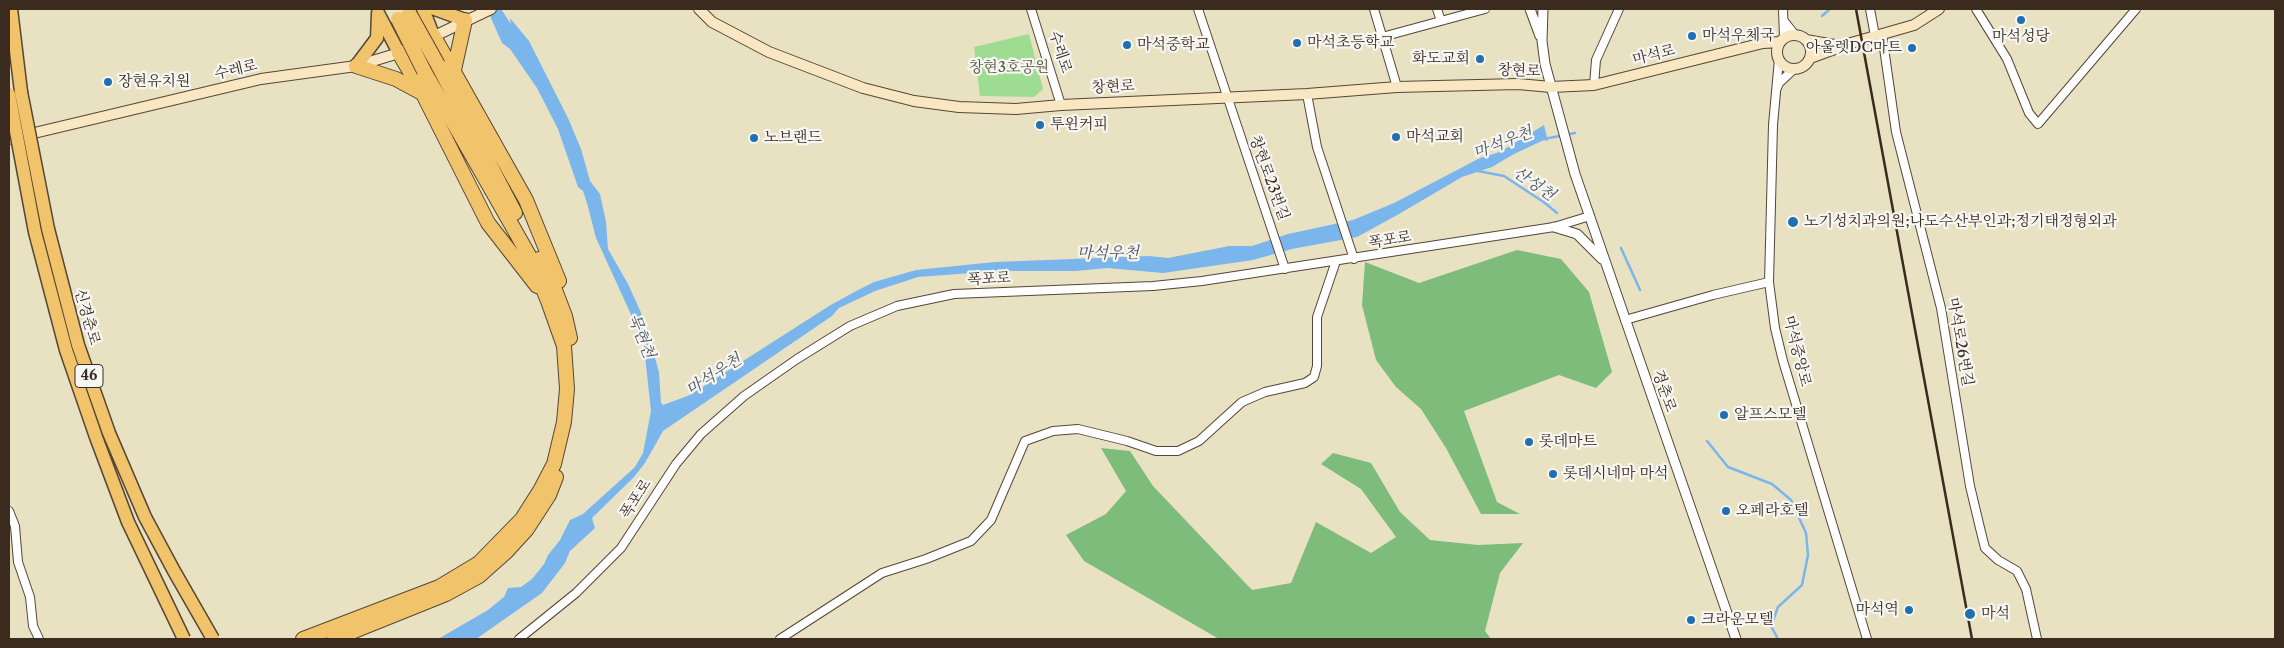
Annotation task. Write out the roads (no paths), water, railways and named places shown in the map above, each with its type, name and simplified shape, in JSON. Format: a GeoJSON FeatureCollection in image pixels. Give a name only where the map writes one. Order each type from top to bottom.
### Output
{"type":"FeatureCollection","features":[{"type":"Feature","properties":{"kind":"highway","name":"신경춘로"},"geometry":{"type":"LineString","coordinates":[[11,9],[13,91],[35,232],[66,350],[99,446],[128,522],[184,639]]}},
{"type":"Feature","properties":{"kind":"highway"},"geometry":{"type":"LineString","coordinates":[[334,639],[446,594],[479,576],[506,552],[527,529],[549,495],[562,465],[572,423],[574,358],[557,274],[526,200],[433,35],[423,9]]}},
{"type":"Feature","properties":{"kind":"highway"},"geometry":{"type":"LineString","coordinates":[[435,9],[465,20],[454,70]]}},
{"type":"Feature","properties":{"kind":"highway"},"geometry":{"type":"LineString","coordinates":[[377,11],[423,94],[488,223],[548,301]]}},
{"type":"Feature","properties":{"kind":"highway"},"geometry":{"type":"LineString","coordinates":[[377,11],[377,38],[356,66],[396,79],[423,94]]}},
{"type":"Feature","properties":{"kind":"highway"},"geometry":{"type":"LineString","coordinates":[[401,12],[438,65],[552,282],[566,316]]}},
{"type":"Feature","properties":{"kind":"highway"},"geometry":{"type":"LineString","coordinates":[[303,639],[439,587],[479,563],[522,519],[541,489],[554,464],[564,422],[567,389],[564,346],[548,301],[531,259],[424,72],[401,12]]}},
{"type":"Feature","properties":{"kind":"highway","name":"신경춘로"},"geometry":{"type":"LineString","coordinates":[[13,91],[65,298],[87,372],[109,433],[146,517],[213,639]]}},
{"type":"Feature","properties":{"kind":"main road","name":"수레로"},"geometry":{"type":"LineString","coordinates":[[9,139],[261,80],[356,66],[399,53],[433,35],[491,9]]}},
{"type":"Feature","properties":{"kind":"main road","name":"창현로"},"geometry":{"type":"LineString","coordinates":[[699,9],[712,22],[756,47],[863,88],[914,101],[959,107],[1016,109],[1227,96],[1307,94],[1397,87],[1518,84],[1551,87]]}},
{"type":"Feature","properties":{"kind":"main road"},"geometry":{"type":"LineString","coordinates":[[1810,58],[1841,46],[1914,25],[1939,9]]}},
{"type":"Feature","properties":{"kind":"main road"},"geometry":{"type":"LineString","coordinates":[[1806,40],[1811,48],[1810,58],[1804,66],[1794,68],[1785,66],[1779,59],[1778,53],[1782,40],[1795,35],[1806,40],[1841,46]]}},
{"type":"Feature","properties":{"kind":"main road","name":"마석로"},"geometry":{"type":"LineString","coordinates":[[1551,87],[1594,85],[1763,43],[1782,40]]}},
{"type":"Feature","properties":{"kind":"street","name":"수레로"},"geometry":{"type":"LineString","coordinates":[[1030,9],[1062,105]]}},
{"type":"Feature","properties":{"kind":"street","name":"창현로23번길"},"geometry":{"type":"LineString","coordinates":[[1198,9],[1283,258],[1285,269]]}},
{"type":"Feature","properties":{"kind":"street"},"geometry":{"type":"LineString","coordinates":[[1374,9],[1397,87]]}},
{"type":"Feature","properties":{"kind":"street"},"geometry":{"type":"LineString","coordinates":[[1438,9],[1441,21]]}},
{"type":"Feature","properties":{"kind":"street"},"geometry":{"type":"LineString","coordinates":[[1382,37],[1485,9]]}},
{"type":"Feature","properties":{"kind":"street"},"geometry":{"type":"LineString","coordinates":[[1530,9],[1542,41],[1551,87]]}},
{"type":"Feature","properties":{"kind":"street"},"geometry":{"type":"LineString","coordinates":[[1542,41],[1543,9]]}},
{"type":"Feature","properties":{"kind":"street"},"geometry":{"type":"LineString","coordinates":[[1594,85],[1596,60],[1619,9]]}},
{"type":"Feature","properties":{"kind":"street"},"geometry":{"type":"LineString","coordinates":[[1782,40],[1783,9]]}},
{"type":"Feature","properties":{"kind":"street","name":"마석로26번길"},"geometry":{"type":"LineString","coordinates":[[1870,9],[1879,35],[1896,132],[1941,308],[1970,486],[1985,548],[1998,560],[2017,572],[2026,589],[2037,639]]}},
{"type":"Feature","properties":{"kind":"street"},"geometry":{"type":"LineString","coordinates":[[1976,9],[2007,59],[2029,113],[2038,124],[2136,9]]}},
{"type":"Feature","properties":{"kind":"street"},"geometry":{"type":"LineString","coordinates":[[1784,21],[1795,35]]}},
{"type":"Feature","properties":{"kind":"street","name":"마석중앙로"},"geometry":{"type":"LineString","coordinates":[[1779,59],[1775,92],[1769,282],[1775,328],[1783,361],[1867,639]]}},
{"type":"Feature","properties":{"kind":"street"},"geometry":{"type":"LineString","coordinates":[[1775,92],[1780,83],[1794,68]]}},
{"type":"Feature","properties":{"kind":"street","name":"경춘로"},"geometry":{"type":"LineString","coordinates":[[1551,87],[1568,150],[1590,216],[1736,639]]}},
{"type":"Feature","properties":{"kind":"street"},"geometry":{"type":"LineString","coordinates":[[1307,94],[1317,147],[1354,259]]}},
{"type":"Feature","properties":{"kind":"street","name":"폭포로"},"geometry":{"type":"LineString","coordinates":[[519,639],[576,593],[621,548],[676,464],[700,434],[744,396],[797,358],[850,326],[897,306],[954,294],[1153,286],[1202,281],[1554,227],[1590,216]]}},
{"type":"Feature","properties":{"kind":"street"},"geometry":{"type":"LineString","coordinates":[[1554,227],[1577,234],[1606,263]]}},
{"type":"Feature","properties":{"kind":"street"},"geometry":{"type":"LineString","coordinates":[[780,639],[882,573],[926,559],[972,541],[992,520],[1025,441],[1053,431],[1078,429],[1127,441],[1156,451],[1178,451],[1199,441],[1242,402],[1265,392],[1305,383],[1314,377],[1317,366],[1317,317],[1336,261]]}},
{"type":"Feature","properties":{"kind":"street"},"geometry":{"type":"LineString","coordinates":[[1625,320],[1713,295],[1769,282]]}},
{"type":"Feature","properties":{"kind":"street"},"geometry":{"type":"LineString","coordinates":[[9,511],[15,526],[18,562],[30,597],[33,626],[40,639]]}},
{"type":"Feature","properties":{"kind":"water","name":"묵현천"},"geometry":{"type":"Polygon","coordinates":[[[487,9],[501,9],[511,24],[510,18],[529,41],[568,118],[581,149],[590,181],[600,194],[606,222],[608,249],[628,284],[643,317],[659,372],[661,403],[663,405],[690,395],[829,306],[874,282],[916,270],[995,262],[1149,256],[1168,258],[1229,246],[1252,246],[1288,234],[1353,220],[1394,203],[1480,158],[1500,152],[1544,125],[1548,141],[1544,140],[1492,167],[1462,177],[1357,237],[1292,249],[1253,260],[1163,273],[1107,268],[1076,271],[998,271],[918,277],[875,291],[839,308],[832,316],[663,431],[645,463],[634,477],[592,518],[595,528],[570,551],[565,563],[542,593],[476,639],[438,639],[488,610],[504,597],[508,588],[521,587],[532,579],[560,540],[570,520],[583,514],[635,467],[643,453],[651,411],[645,356],[634,321],[596,238],[583,191],[578,187],[558,129],[537,88],[510,49],[502,43],[487,9]]]}},
{"type":"Feature","properties":{"kind":"waterway","name":"마석우천"},"geometry":{"type":"LineString","coordinates":[[1822,16],[1830,9]]}},
{"type":"Feature","properties":{"kind":"waterway","name":"마석우천"},"geometry":{"type":"LineString","coordinates":[[1544,139],[1575,133]]}},
{"type":"Feature","properties":{"kind":"waterway","name":"산성천"},"geometry":{"type":"LineString","coordinates":[[1478,171],[1504,176],[1557,213]]}},
{"type":"Feature","properties":{"kind":"waterway","name":"산성천"},"geometry":{"type":"LineString","coordinates":[[1621,248],[1640,290]]}},
{"type":"Feature","properties":{"kind":"waterway","name":"산성천"},"geometry":{"type":"LineString","coordinates":[[1707,441],[1728,467],[1772,484],[1791,500],[1806,533],[1808,555],[1802,585],[1778,607],[1771,626],[1778,639]]}},
{"type":"Feature","properties":{"kind":"railway"},"geometry":{"type":"LineString","coordinates":[[1856,9],[1972,639]]}},
{"type":"Feature","properties":{"kind":"place","name":"마석성당"},"geometry":{"type":"Point","coordinates":[2021,20]}},
{"type":"Feature","properties":{"kind":"place","name":"마석우체국"},"geometry":{"type":"Point","coordinates":[1692,36]}},
{"type":"Feature","properties":{"kind":"place","name":"마석초등학교"},"geometry":{"type":"Point","coordinates":[1297,43]}},
{"type":"Feature","properties":{"kind":"place","name":"마석중학교"},"geometry":{"type":"Point","coordinates":[1127,45]}},
{"type":"Feature","properties":{"kind":"place","name":"아울렛DC마트"},"geometry":{"type":"Point","coordinates":[1912,48]}},
{"type":"Feature","properties":{"kind":"place","name":"화도교회"},"geometry":{"type":"Point","coordinates":[1480,59]}},
{"type":"Feature","properties":{"kind":"place","name":"장현유치원"},"geometry":{"type":"Point","coordinates":[108,82]}},
{"type":"Feature","properties":{"kind":"place","name":"투윈커피"},"geometry":{"type":"Point","coordinates":[1040,125]}},
{"type":"Feature","properties":{"kind":"place","name":"마석교회"},"geometry":{"type":"Point","coordinates":[1396,137]}},
{"type":"Feature","properties":{"kind":"place","name":"노브랜드"},"geometry":{"type":"Point","coordinates":[754,138]}},
{"type":"Feature","properties":{"kind":"place","name":"노기성치과의원;나도수산부인과;정기태정형외과"},"geometry":{"type":"Point","coordinates":[1793,222]}},
{"type":"Feature","properties":{"kind":"place","name":"알프스모텔"},"geometry":{"type":"Point","coordinates":[1724,415]}},
{"type":"Feature","properties":{"kind":"place","name":"롯데마트"},"geometry":{"type":"Point","coordinates":[1529,442]}},
{"type":"Feature","properties":{"kind":"place","name":"롯데시네마 마석"},"geometry":{"type":"Point","coordinates":[1553,474]}},
{"type":"Feature","properties":{"kind":"place","name":"오페라호텔"},"geometry":{"type":"Point","coordinates":[1726,511]}},
{"type":"Feature","properties":{"kind":"place","name":"마석역"},"geometry":{"type":"Point","coordinates":[1909,610]}},
{"type":"Feature","properties":{"kind":"place","name":"마석"},"geometry":{"type":"Point","coordinates":[1970,614]}},
{"type":"Feature","properties":{"kind":"place","name":"크라운모텔"},"geometry":{"type":"Point","coordinates":[1691,620]}},
{"type":"Feature","properties":{"kind":"park label","name":"창현3호공원"},"geometry":{"type":"Point","coordinates":[1009,68]}}]}
